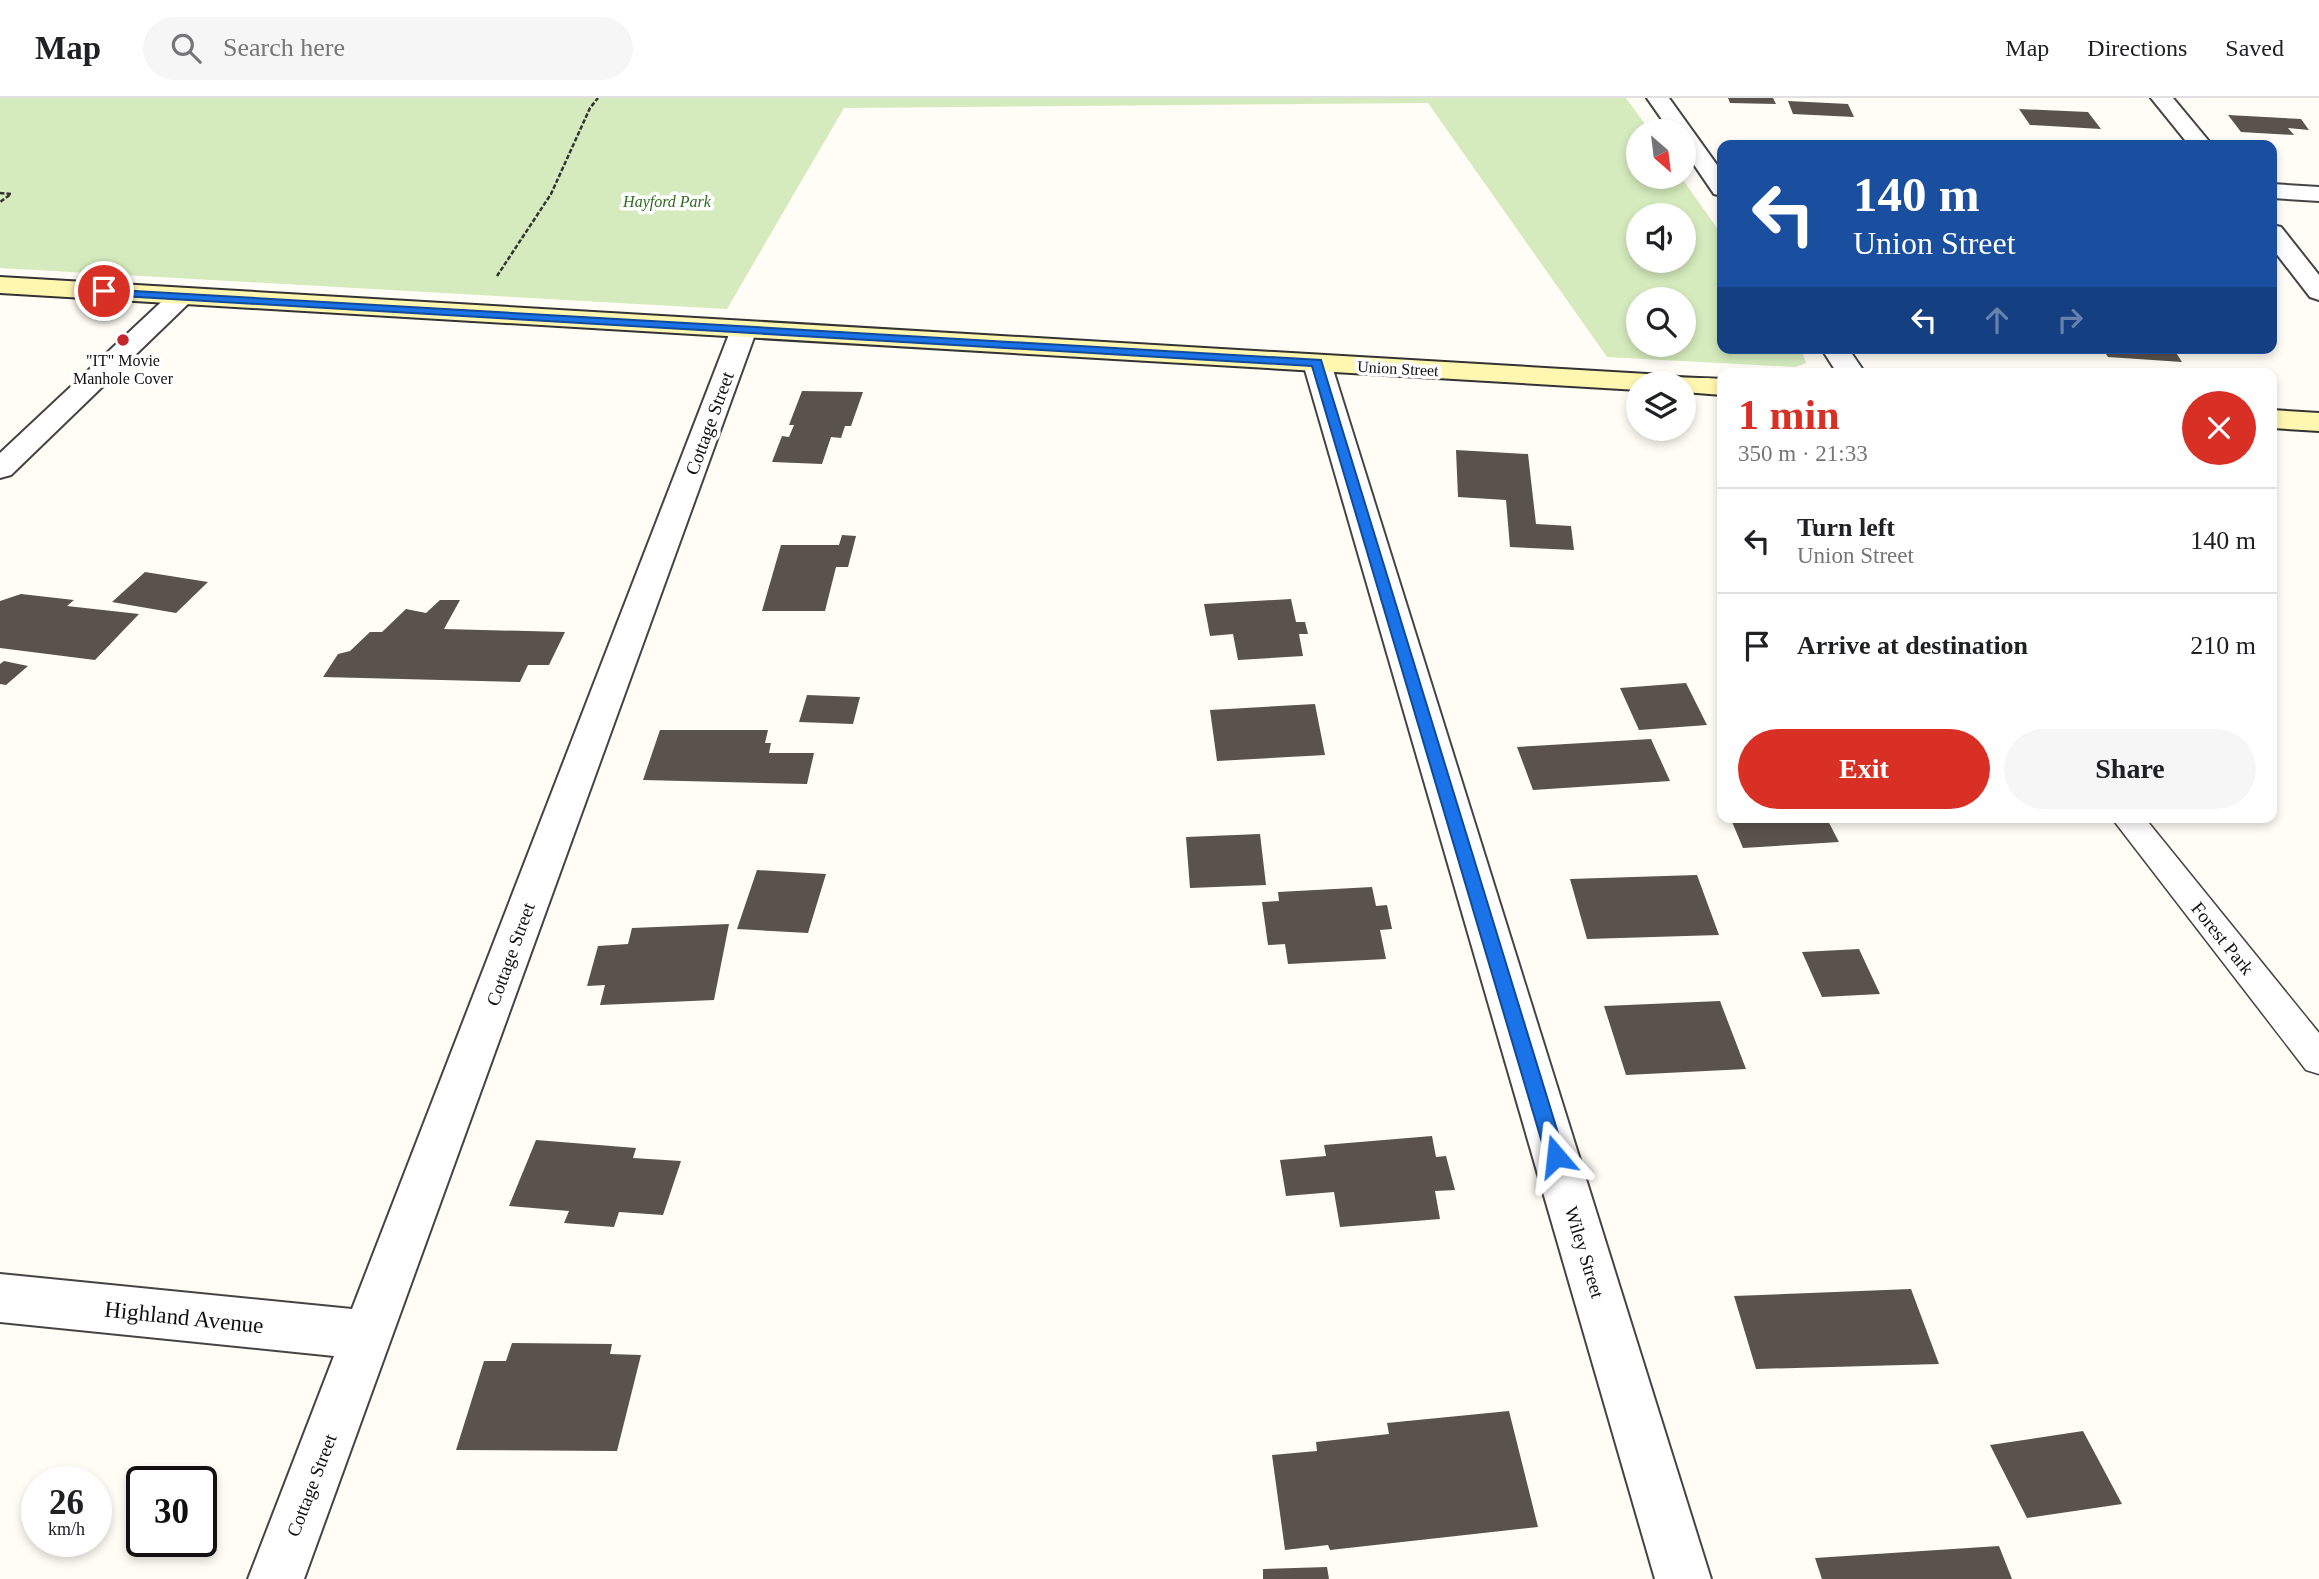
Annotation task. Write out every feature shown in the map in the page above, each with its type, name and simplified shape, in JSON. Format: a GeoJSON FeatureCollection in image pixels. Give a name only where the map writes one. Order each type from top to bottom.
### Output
{"type":"FeatureCollection","features":[{"type":"Feature","properties":{"kind":"main road","name":"Union Street"},"geometry":{"type":"LineString","coordinates":[[0,285],[1626,381]]}},
{"type":"Feature","properties":{"kind":"main road"},"geometry":{"type":"LineString","coordinates":[[1696,385],[1717,387]]}},
{"type":"Feature","properties":{"kind":"main road"},"geometry":{"type":"LineString","coordinates":[[2277,419],[2319,422]]}},
{"type":"Feature","properties":{"kind":"street"},"geometry":{"type":"LineString","coordinates":[[1658,98],[1672,119]]}},
{"type":"Feature","properties":{"kind":"street"},"geometry":{"type":"LineString","coordinates":[[2162,98],[2197,140]]}},
{"type":"Feature","properties":{"kind":"street"},"geometry":{"type":"LineString","coordinates":[[1696,153],[1717,182]]}},
{"type":"Feature","properties":{"kind":"street"},"geometry":{"type":"LineString","coordinates":[[2277,191],[2319,194]]}},
{"type":"Feature","properties":{"kind":"street"},"geometry":{"type":"LineString","coordinates":[[2277,238],[2319,292]]}},
{"type":"Feature","properties":{"kind":"street"},"geometry":{"type":"LineString","coordinates":[[0,469],[182,296]]}},
{"type":"Feature","properties":{"kind":"street","name":"Cottage Street"},"geometry":{"type":"LineString","coordinates":[[275,1579],[744,329]]}},
{"type":"Feature","properties":{"kind":"street","name":"Wiley Street"},"geometry":{"type":"LineString","coordinates":[[1317,363],[1683,1579]]}},
{"type":"Feature","properties":{"kind":"street","name":"Highland Avenue"},"geometry":{"type":"LineString","coordinates":[[0,1298],[368,1335]]}},
{"type":"Feature","properties":{"kind":"lane","name":"Forest Park"},"geometry":{"type":"LineString","coordinates":[[2131,823],[2319,1059]]}},
{"type":"Feature","properties":{"kind":"path"},"geometry":{"type":"LineString","coordinates":[[496,278],[551,194],[590,108],[598,98]]}},
{"type":"Feature","properties":{"kind":"path"},"geometry":{"type":"LineString","coordinates":[[0,193],[11,194],[0,202]]}},
{"type":"Feature","properties":{"kind":"green space","name":"Hayford Park"},"geometry":{"type":"Polygon","coordinates":[[[0,98],[1626,98],[1641,119],[1626,119],[1626,189],[1689,189],[1717,228],[1717,354],[1803,354],[1806,363],[1795,367],[1607,357],[1428,103],[844,108],[727,309],[0,268],[0,98]]]}},
{"type":"Feature","properties":{"kind":"building"},"geometry":{"type":"Polygon","coordinates":[[[1728,98],[1773,98],[1776,104],[1730,103],[1728,98]]]}},
{"type":"Feature","properties":{"kind":"building"},"geometry":{"type":"Polygon","coordinates":[[[1788,101],[1848,104],[1854,117],[1793,114],[1788,101]]]}},
{"type":"Feature","properties":{"kind":"building"},"geometry":{"type":"Polygon","coordinates":[[[2019,109],[2088,112],[2101,129],[2030,125],[2019,109]]]}},
{"type":"Feature","properties":{"kind":"building"},"geometry":{"type":"Polygon","coordinates":[[[2228,115],[2301,119],[2309,130],[2288,128],[2294,135],[2241,132],[2228,115]]]}},
{"type":"Feature","properties":{"kind":"building"},"geometry":{"type":"Polygon","coordinates":[[[2106,354],[2177,354],[2182,362],[2108,357],[2106,354]]]}},
{"type":"Feature","properties":{"kind":"building"},"geometry":{"type":"Polygon","coordinates":[[[802,391],[863,392],[851,426],[845,426],[841,438],[831,437],[822,464],[772,462],[782,436],[789,437],[794,425],[789,425],[802,391]]]}},
{"type":"Feature","properties":{"kind":"building"},"geometry":{"type":"Polygon","coordinates":[[[1456,450],[1528,454],[1536,524],[1571,526],[1574,550],[1510,547],[1506,500],[1458,497],[1456,450]]]}},
{"type":"Feature","properties":{"kind":"building"},"geometry":{"type":"Polygon","coordinates":[[[842,535],[856,536],[848,567],[836,567],[825,611],[762,611],[781,545],[839,545],[842,535]]]}},
{"type":"Feature","properties":{"kind":"building"},"geometry":{"type":"Polygon","coordinates":[[[145,572],[208,582],[176,613],[112,602],[145,572]]]}},
{"type":"Feature","properties":{"kind":"building"},"geometry":{"type":"Polygon","coordinates":[[[21,594],[74,600],[67,606],[139,614],[95,660],[0,648],[0,601],[21,594]]]}},
{"type":"Feature","properties":{"kind":"building"},"geometry":{"type":"Polygon","coordinates":[[[1291,599],[1296,622],[1305,622],[1308,634],[1299,634],[1303,656],[1238,660],[1233,634],[1210,636],[1204,604],[1291,599]]]}},
{"type":"Feature","properties":{"kind":"building"},"geometry":{"type":"Polygon","coordinates":[[[440,600],[460,600],[444,629],[565,632],[549,665],[528,665],[520,682],[323,677],[338,654],[350,651],[370,632],[382,632],[406,609],[426,613],[440,600]]]}},
{"type":"Feature","properties":{"kind":"building"},"geometry":{"type":"Polygon","coordinates":[[[4,661],[28,666],[6,685],[0,684],[0,664],[4,661]]]}},
{"type":"Feature","properties":{"kind":"building"},"geometry":{"type":"Polygon","coordinates":[[[1686,683],[1707,725],[1639,730],[1620,688],[1686,683]]]}},
{"type":"Feature","properties":{"kind":"building"},"geometry":{"type":"Polygon","coordinates":[[[807,695],[860,697],[853,724],[799,722],[807,695]]]}},
{"type":"Feature","properties":{"kind":"building"},"geometry":{"type":"Polygon","coordinates":[[[1315,704],[1325,755],[1217,761],[1210,710],[1315,704]]]}},
{"type":"Feature","properties":{"kind":"building"},"geometry":{"type":"Polygon","coordinates":[[[660,730],[768,730],[765,743],[771,743],[769,753],[814,753],[807,784],[643,780],[660,730]]]}},
{"type":"Feature","properties":{"kind":"building"},"geometry":{"type":"Polygon","coordinates":[[[1651,739],[1670,781],[1533,790],[1517,747],[1651,739]]]}},
{"type":"Feature","properties":{"kind":"building"},"geometry":{"type":"Polygon","coordinates":[[[1733,823],[1829,823],[1839,842],[1743,848],[1733,823]]]}},
{"type":"Feature","properties":{"kind":"building"},"geometry":{"type":"Polygon","coordinates":[[[1260,834],[1266,885],[1190,888],[1186,837],[1260,834]]]}},
{"type":"Feature","properties":{"kind":"building"},"geometry":{"type":"Polygon","coordinates":[[[757,870],[826,874],[808,933],[737,929],[757,870]]]}},
{"type":"Feature","properties":{"kind":"building"},"geometry":{"type":"Polygon","coordinates":[[[1697,875],[1719,935],[1587,939],[1570,879],[1697,875]]]}},
{"type":"Feature","properties":{"kind":"building"},"geometry":{"type":"Polygon","coordinates":[[[1372,887],[1376,906],[1387,905],[1392,929],[1380,930],[1386,959],[1288,964],[1285,944],[1268,945],[1262,902],[1279,901],[1278,892],[1372,887]]]}},
{"type":"Feature","properties":{"kind":"building"},"geometry":{"type":"Polygon","coordinates":[[[729,924],[714,1000],[600,1005],[605,985],[587,986],[598,946],[628,944],[632,928],[729,924]]]}},
{"type":"Feature","properties":{"kind":"building"},"geometry":{"type":"Polygon","coordinates":[[[1859,949],[1880,994],[1822,997],[1802,952],[1859,949]]]}},
{"type":"Feature","properties":{"kind":"building"},"geometry":{"type":"Polygon","coordinates":[[[1720,1001],[1746,1069],[1626,1075],[1604,1006],[1720,1001]]]}},
{"type":"Feature","properties":{"kind":"building"},"geometry":{"type":"Polygon","coordinates":[[[1432,1136],[1436,1157],[1446,1156],[1455,1190],[1435,1191],[1440,1219],[1340,1227],[1334,1192],[1286,1196],[1280,1160],[1326,1156],[1324,1145],[1432,1136]]]}},
{"type":"Feature","properties":{"kind":"building"},"geometry":{"type":"Polygon","coordinates":[[[536,1140],[636,1148],[633,1158],[681,1161],[663,1215],[619,1212],[614,1227],[564,1223],[569,1211],[509,1206],[536,1140]]]}},
{"type":"Feature","properties":{"kind":"building"},"geometry":{"type":"Polygon","coordinates":[[[1911,1289],[1939,1364],[1756,1369],[1734,1296],[1911,1289]]]}},
{"type":"Feature","properties":{"kind":"building"},"geometry":{"type":"Polygon","coordinates":[[[512,1343],[612,1344],[610,1354],[641,1355],[617,1451],[456,1450],[484,1361],[506,1361],[512,1343]]]}},
{"type":"Feature","properties":{"kind":"building"},"geometry":{"type":"Polygon","coordinates":[[[1509,1411],[1538,1527],[1330,1550],[1328,1545],[1285,1550],[1272,1455],[1317,1451],[1316,1442],[1389,1434],[1387,1423],[1509,1411]]]}},
{"type":"Feature","properties":{"kind":"building"},"geometry":{"type":"Polygon","coordinates":[[[2083,1431],[2122,1504],[2027,1518],[1990,1445],[2083,1431]]]}},
{"type":"Feature","properties":{"kind":"building"},"geometry":{"type":"Polygon","coordinates":[[[1999,1546],[2012,1579],[1822,1579],[1815,1558],[1999,1546]]]}},
{"type":"Feature","properties":{"kind":"building"},"geometry":{"type":"Polygon","coordinates":[[[1327,1567],[1329,1579],[1263,1579],[1263,1569],[1327,1567]]]}},
{"type":"Feature","properties":{"kind":"place","name":"\"IT\" Movie Manhole Cover"},"geometry":{"type":"Point","coordinates":[123,340]}},
{"type":"Feature","properties":{"kind":"route"},"geometry":{"type":"LineString","coordinates":[[104,291],[1317,363],[1556,1156]]}}]}
